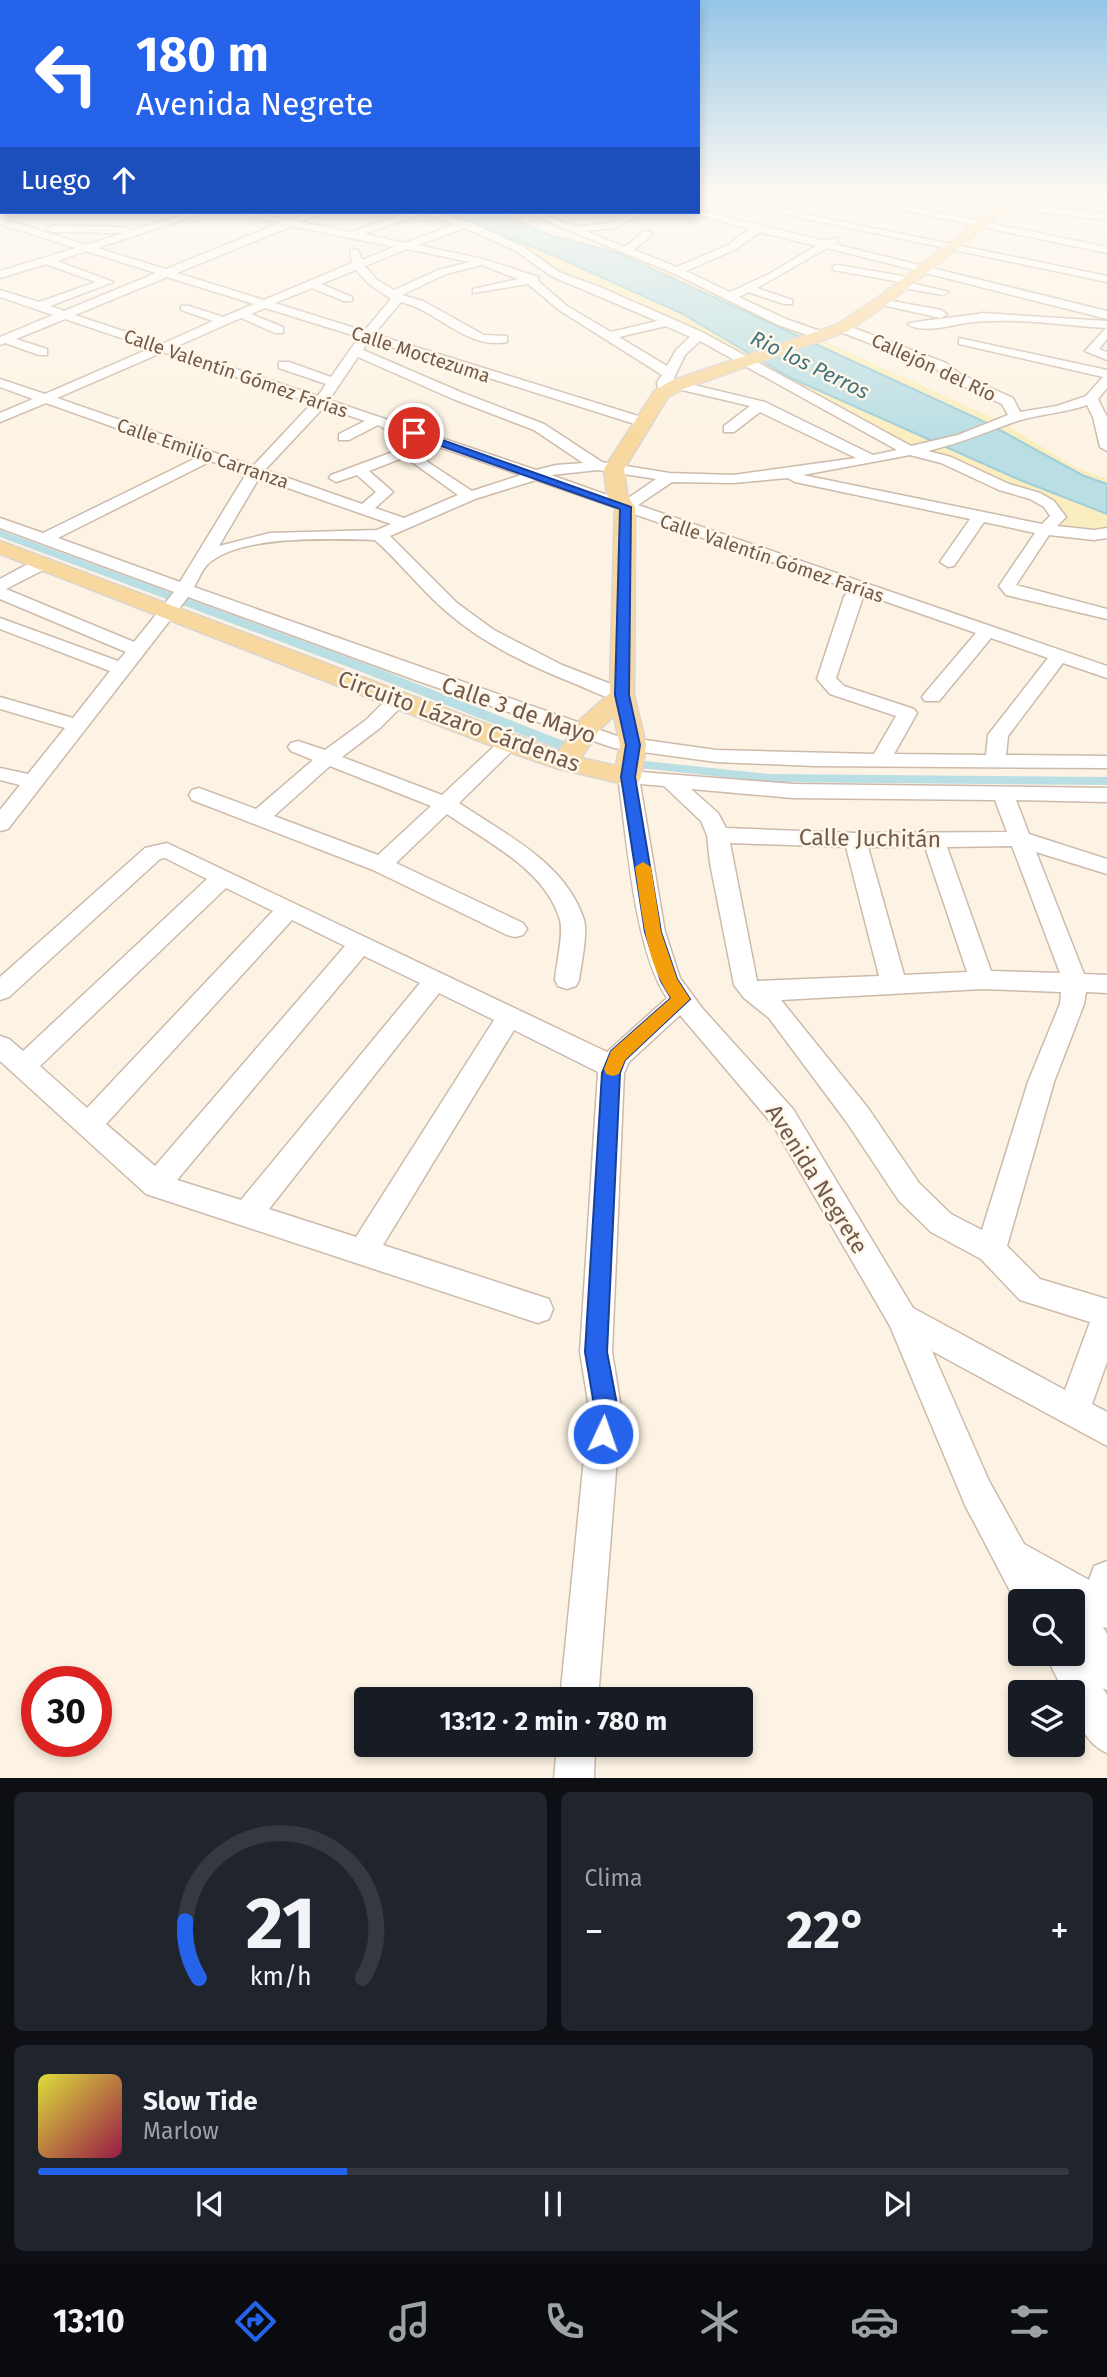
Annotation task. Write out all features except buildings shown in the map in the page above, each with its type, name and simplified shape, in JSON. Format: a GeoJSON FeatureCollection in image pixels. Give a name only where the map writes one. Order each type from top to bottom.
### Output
{"type":"FeatureCollection","features":[{"type":"Feature","properties":{"kind":"main road"},"geometry":{"type":"LineString","coordinates":[[628,777],[633,745],[622,695],[625,507],[606,468],[643,422],[668,384],[750,361],[842,328],[915,275]]}},
{"type":"Feature","properties":{"kind":"main road","name":"Circuito Lázaro Cárdenas"},"geometry":{"type":"LineString","coordinates":[[0,547],[43,551],[175,600],[397,700],[565,762],[628,777]]}},
{"type":"Feature","properties":{"kind":"main road"},"geometry":{"type":"LineString","coordinates":[[565,762],[590,724],[622,695]]}},
{"type":"Feature","properties":{"kind":"street"},"geometry":{"type":"LineString","coordinates":[[37,307],[107,282],[87,275]]}},
{"type":"Feature","properties":{"kind":"street"},"geometry":{"type":"LineString","coordinates":[[2,340],[160,275]]}},
{"type":"Feature","properties":{"kind":"street","name":"Calle Moctezuma"},"geometry":{"type":"LineString","coordinates":[[171,275],[643,422]]}},
{"type":"Feature","properties":{"kind":"street"},"geometry":{"type":"LineString","coordinates":[[0,418],[159,347],[334,275]]}},
{"type":"Feature","properties":{"kind":"street"},"geometry":{"type":"LineString","coordinates":[[367,275],[396,296],[419,303],[482,339],[503,339]]}},
{"type":"Feature","properties":{"kind":"street"},"geometry":{"type":"LineString","coordinates":[[0,824],[175,600],[255,472],[321,402],[335,383],[366,336],[372,318],[396,296],[436,275]]}},
{"type":"Feature","properties":{"kind":"street"},"geometry":{"type":"LineString","coordinates":[[447,275],[454,279]]}},
{"type":"Feature","properties":{"kind":"street"},"geometry":{"type":"LineString","coordinates":[[519,275],[530,279],[563,308],[609,336],[668,384],[760,405],[871,460]]}},
{"type":"Feature","properties":{"kind":"street"},"geometry":{"type":"LineString","coordinates":[[477,291],[550,275]]}},
{"type":"Feature","properties":{"kind":"street"},"geometry":{"type":"LineString","coordinates":[[557,275],[698,335],[750,361],[908,450],[946,460],[1049,504],[1058,517],[1045,530],[1007,586],[1012,591],[1104,608]]}},
{"type":"Feature","properties":{"kind":"street"},"geometry":{"type":"LineString","coordinates":[[686,275],[818,338]]}},
{"type":"Feature","properties":{"kind":"street"},"geometry":{"type":"LineString","coordinates":[[731,296],[770,275]]}},
{"type":"Feature","properties":{"kind":"street"},"geometry":{"type":"LineString","coordinates":[[864,275],[943,292]]}},
{"type":"Feature","properties":{"kind":"street"},"geometry":{"type":"LineString","coordinates":[[967,275],[1107,315]]}},
{"type":"Feature","properties":{"kind":"street"},"geometry":{"type":"LineString","coordinates":[[1088,275],[1107,279]]}},
{"type":"Feature","properties":{"kind":"street"},"geometry":{"type":"LineString","coordinates":[[191,293],[223,279]]}},
{"type":"Feature","properties":{"kind":"street"},"geometry":{"type":"LineString","coordinates":[[1045,279],[1107,286]]}},
{"type":"Feature","properties":{"kind":"street"},"geometry":{"type":"LineString","coordinates":[[846,281],[903,285]]}},
{"type":"Feature","properties":{"kind":"street"},"geometry":{"type":"LineString","coordinates":[[360,285],[373,282]]}},
{"type":"Feature","properties":{"kind":"street"},"geometry":{"type":"LineString","coordinates":[[312,284],[348,294]]}},
{"type":"Feature","properties":{"kind":"street"},"geometry":{"type":"LineString","coordinates":[[43,287],[67,295]]}},
{"type":"Feature","properties":{"kind":"street"},"geometry":{"type":"LineString","coordinates":[[747,288],[788,302]]}},
{"type":"Feature","properties":{"kind":"street","name":"Calle Valentín Gómez Farías"},"geometry":{"type":"LineString","coordinates":[[0,293],[384,422],[1107,672]]}},
{"type":"Feature","properties":{"kind":"street"},"geometry":{"type":"LineString","coordinates":[[112,295],[131,300]]}},
{"type":"Feature","properties":{"kind":"street"},"geometry":{"type":"LineString","coordinates":[[210,304],[235,295]]}},
{"type":"Feature","properties":{"kind":"street"},"geometry":{"type":"LineString","coordinates":[[563,308],[610,296]]}},
{"type":"Feature","properties":{"kind":"street"},"geometry":{"type":"LineString","coordinates":[[881,302],[941,314]]}},
{"type":"Feature","properties":{"kind":"street"},"geometry":{"type":"LineString","coordinates":[[977,305],[983,317]]}},
{"type":"Feature","properties":{"kind":"street"},"geometry":{"type":"LineString","coordinates":[[185,308],[224,321]]}},
{"type":"Feature","properties":{"kind":"street"},"geometry":{"type":"LineString","coordinates":[[242,314],[279,330]]}},
{"type":"Feature","properties":{"kind":"street"},"geometry":{"type":"LineString","coordinates":[[914,324],[942,324],[983,317],[1107,324]]}},
{"type":"Feature","properties":{"kind":"street"},"geometry":{"type":"LineString","coordinates":[[588,323],[606,319]]}},
{"type":"Feature","properties":{"kind":"street"},"geometry":{"type":"LineString","coordinates":[[609,336],[666,322]]}},
{"type":"Feature","properties":{"kind":"street"},"geometry":{"type":"LineString","coordinates":[[1041,335],[1052,322]]}},
{"type":"Feature","properties":{"kind":"street","name":"Callejón del Río"},"geometry":{"type":"LineString","coordinates":[[842,328],[941,366],[955,377],[1008,401],[1016,417]]}},
{"type":"Feature","properties":{"kind":"street"},"geometry":{"type":"LineString","coordinates":[[28,329],[46,335]]}},
{"type":"Feature","properties":{"kind":"street"},"geometry":{"type":"LineString","coordinates":[[1107,331],[1091,351],[1107,356]]}},
{"type":"Feature","properties":{"kind":"street"},"geometry":{"type":"LineString","coordinates":[[668,384],[680,353],[698,335]]}},
{"type":"Feature","properties":{"kind":"street"},"geometry":{"type":"LineString","coordinates":[[2,340],[43,352]]}},
{"type":"Feature","properties":{"kind":"street"},"geometry":{"type":"LineString","coordinates":[[963,341],[1107,374]]}},
{"type":"Feature","properties":{"kind":"street"},"geometry":{"type":"LineString","coordinates":[[355,351],[548,432],[606,468]]}},
{"type":"Feature","properties":{"kind":"street"},"geometry":{"type":"LineString","coordinates":[[284,365],[335,383]]}},
{"type":"Feature","properties":{"kind":"street"},"geometry":{"type":"LineString","coordinates":[[199,562],[237,545],[258,540],[349,534],[379,535],[470,496],[556,469],[606,468],[668,477],[723,479],[777,475],[871,460],[963,438],[1016,417],[1059,410],[1091,399],[1107,380]]}},
{"type":"Feature","properties":{"kind":"street","name":"Calle Emilio Carranza"},"geometry":{"type":"LineString","coordinates":[[1,384],[405,524]]}},
{"type":"Feature","properties":{"kind":"street"},"geometry":{"type":"LineString","coordinates":[[509,416],[558,397]]}},
{"type":"Feature","properties":{"kind":"street"},"geometry":{"type":"LineString","coordinates":[[1091,399],[1100,417],[1107,447]]}},
{"type":"Feature","properties":{"kind":"street"},"geometry":{"type":"LineString","coordinates":[[729,429],[760,405]]}},
{"type":"Feature","properties":{"kind":"street"},"geometry":{"type":"LineString","coordinates":[[344,437],[384,422],[408,451],[434,473],[470,496]]}},
{"type":"Feature","properties":{"kind":"street"},"geometry":{"type":"LineString","coordinates":[[336,478],[408,451]]}},
{"type":"Feature","properties":{"kind":"street"},"geometry":{"type":"LineString","coordinates":[[0,586],[43,551],[211,457]]}},
{"type":"Feature","properties":{"kind":"street"},"geometry":{"type":"LineString","coordinates":[[64,547],[230,463]]}},
{"type":"Feature","properties":{"kind":"street"},"geometry":{"type":"LineString","coordinates":[[358,469],[385,492],[364,510]]}},
{"type":"Feature","properties":{"kind":"street"},"geometry":{"type":"LineString","coordinates":[[777,475],[1045,530],[1094,535],[1107,533]]}},
{"type":"Feature","properties":{"kind":"street"},"geometry":{"type":"LineString","coordinates":[[625,507],[668,477]]}},
{"type":"Feature","properties":{"kind":"street"},"geometry":{"type":"LineString","coordinates":[[947,562],[979,517]]}},
{"type":"Feature","properties":{"kind":"street","name":"Calle 3 de Mayo"},"geometry":{"type":"LineString","coordinates":[[0,523],[43,551],[64,547],[175,600],[584,733],[633,745],[716,756],[1107,762]]}},
{"type":"Feature","properties":{"kind":"street"},"geometry":{"type":"LineString","coordinates":[[379,535],[453,608],[488,634],[597,686],[622,695]]}},
{"type":"Feature","properties":{"kind":"street"},"geometry":{"type":"LineString","coordinates":[[859,588],[853,597],[826,679],[837,690],[907,713],[881,759]]}},
{"type":"Feature","properties":{"kind":"street"},"geometry":{"type":"LineString","coordinates":[[0,593],[137,650]]}},
{"type":"Feature","properties":{"kind":"street"},"geometry":{"type":"LineString","coordinates":[[0,623],[118,673]]}},
{"type":"Feature","properties":{"kind":"street"},"geometry":{"type":"LineString","coordinates":[[932,698],[986,632]]}},
{"type":"Feature","properties":{"kind":"street"},"geometry":{"type":"LineString","coordinates":[[0,639],[118,673]]}},
{"type":"Feature","properties":{"kind":"street"},"geometry":{"type":"LineString","coordinates":[[996,761],[995,744],[998,734],[1059,656]]}},
{"type":"Feature","properties":{"kind":"street"},"geometry":{"type":"LineString","coordinates":[[260,817],[327,758],[373,724],[397,700]]}},
{"type":"Feature","properties":{"kind":"street"},"geometry":{"type":"LineString","coordinates":[[0,703],[78,725]]}},
{"type":"Feature","properties":{"kind":"street"},"geometry":{"type":"LineString","coordinates":[[381,865],[509,743]]}},
{"type":"Feature","properties":{"kind":"street"},"geometry":{"type":"LineString","coordinates":[[298,747],[446,804],[531,862],[554,885],[573,922],[567,980]]}},
{"type":"Feature","properties":{"kind":"street"},"geometry":{"type":"LineString","coordinates":[[0,774],[33,782]]}},
{"type":"Feature","properties":{"kind":"street","name":"Circuito Lázaro Cárdenas"},"geometry":{"type":"LineString","coordinates":[[628,777],[793,790],[1107,795]]}},
{"type":"Feature","properties":{"kind":"street","name":"Avenida Negrete"},"geometry":{"type":"LineString","coordinates":[[628,777],[653,932],[669,981],[783,1116],[902,1318]]}},
{"type":"Feature","properties":{"kind":"street"},"geometry":{"type":"LineString","coordinates":[[671,782],[710,818],[718,835],[721,863],[746,985],[778,1011],[858,1116],[922,1208],[958,1234],[991,1250],[1031,1290],[1107,1313]]}},
{"type":"Feature","properties":{"kind":"street"},"geometry":{"type":"LineString","coordinates":[[991,1250],[1041,1083],[1072,1004],[1075,982],[1003,794]]}},
{"type":"Feature","properties":{"kind":"street"},"geometry":{"type":"LineString","coordinates":[[199,795],[381,865],[514,929]]}},
{"type":"Feature","properties":{"kind":"street","name":"Calle Juchitán"},"geometry":{"type":"LineString","coordinates":[[718,835],[855,840],[1021,839],[1107,867]]}},
{"type":"Feature","properties":{"kind":"street"},"geometry":{"type":"LineString","coordinates":[[934,839],[982,980]]}},
{"type":"Feature","properties":{"kind":"street"},"geometry":{"type":"LineString","coordinates":[[855,840],[894,985]]}},
{"type":"Feature","properties":{"kind":"street"},"geometry":{"type":"LineString","coordinates":[[0,991],[153,853],[167,850],[614,1067]]}},
{"type":"Feature","properties":{"kind":"street"},"geometry":{"type":"LineString","coordinates":[[22,1068],[223,877]]}},
{"type":"Feature","properties":{"kind":"street"},"geometry":{"type":"LineString","coordinates":[[87,1126],[289,909]]}},
{"type":"Feature","properties":{"kind":"street"},"geometry":{"type":"LineString","coordinates":[[156,1185],[361,944]]}},
{"type":"Feature","properties":{"kind":"street"},"geometry":{"type":"LineString","coordinates":[[246,1216],[436,980]]}},
{"type":"Feature","properties":{"kind":"street"},"geometry":{"type":"LineString","coordinates":[[753,992],[982,980],[1107,984]]}},
{"type":"Feature","properties":{"kind":"street"},"geometry":{"type":"LineString","coordinates":[[580,1687],[605,1408],[596,1352],[614,1067],[618,1056],[682,999]]}},
{"type":"Feature","properties":{"kind":"street"},"geometry":{"type":"LineString","coordinates":[[362,1253],[510,1016]]}},
{"type":"Feature","properties":{"kind":"street"},"geometry":{"type":"LineString","coordinates":[[0,1046],[156,1185],[538,1309]]}},
{"type":"Feature","properties":{"kind":"street"},"geometry":{"type":"LineString","coordinates":[[902,1318],[1107,1430]]}},
{"type":"Feature","properties":{"kind":"street"},"geometry":{"type":"LineString","coordinates":[[902,1318],[977,1493],[1011,1557],[1062,1589]]}},
{"type":"Feature","properties":{"kind":"street"},"geometry":{"type":"LineString","coordinates":[[1073,1411],[1107,1319]]}},
{"type":"Feature","properties":{"kind":"street"},"geometry":{"type":"LineString","coordinates":[[1085,1616],[1107,1671]]}},
{"type":"Feature","properties":{"kind":"street"},"geometry":{"type":"LineString","coordinates":[[1070,1666],[1107,1734]]}},
{"type":"Feature","properties":{"kind":"street"},"geometry":{"type":"LineString","coordinates":[[574,1778],[575,1757]]}},
{"type":"Feature","properties":{"kind":"sand"},"geometry":{"type":"Polygon","coordinates":[[[557,275],[679,275],[1002,422],[1075,467],[1107,479],[1107,533],[1045,530],[1057,517],[1049,504],[908,450],[750,361],[557,275]]]}},
{"type":"Feature","properties":{"kind":"water","name":"Rio los Perros"},"geometry":{"type":"Polygon","coordinates":[[[597,275],[666,275],[989,424],[1082,475],[1107,484],[1107,514],[1020,480],[791,378],[681,313],[597,275]]]}},
{"type":"Feature","properties":{"kind":"waterway"},"geometry":{"type":"LineString","coordinates":[[0,533],[364,668],[574,750]]}},
{"type":"Feature","properties":{"kind":"waterway"},"geometry":{"type":"LineString","coordinates":[[645,765],[769,778],[1107,781]]}},
{"type":"Feature","properties":{"kind":"slow traffic"},"geometry":{"type":"LineString","coordinates":[[613,1069],[618,1056],[682,999],[669,981],[653,932],[643,867]]}},
{"type":"Feature","properties":{"kind":"route"},"geometry":{"type":"LineString","coordinates":[[414,433],[625,507],[622,695],[633,745],[628,777],[653,932],[669,981],[682,999],[618,1056],[611,1073],[596,1352],[605,1399],[603,1434]]}}]}
